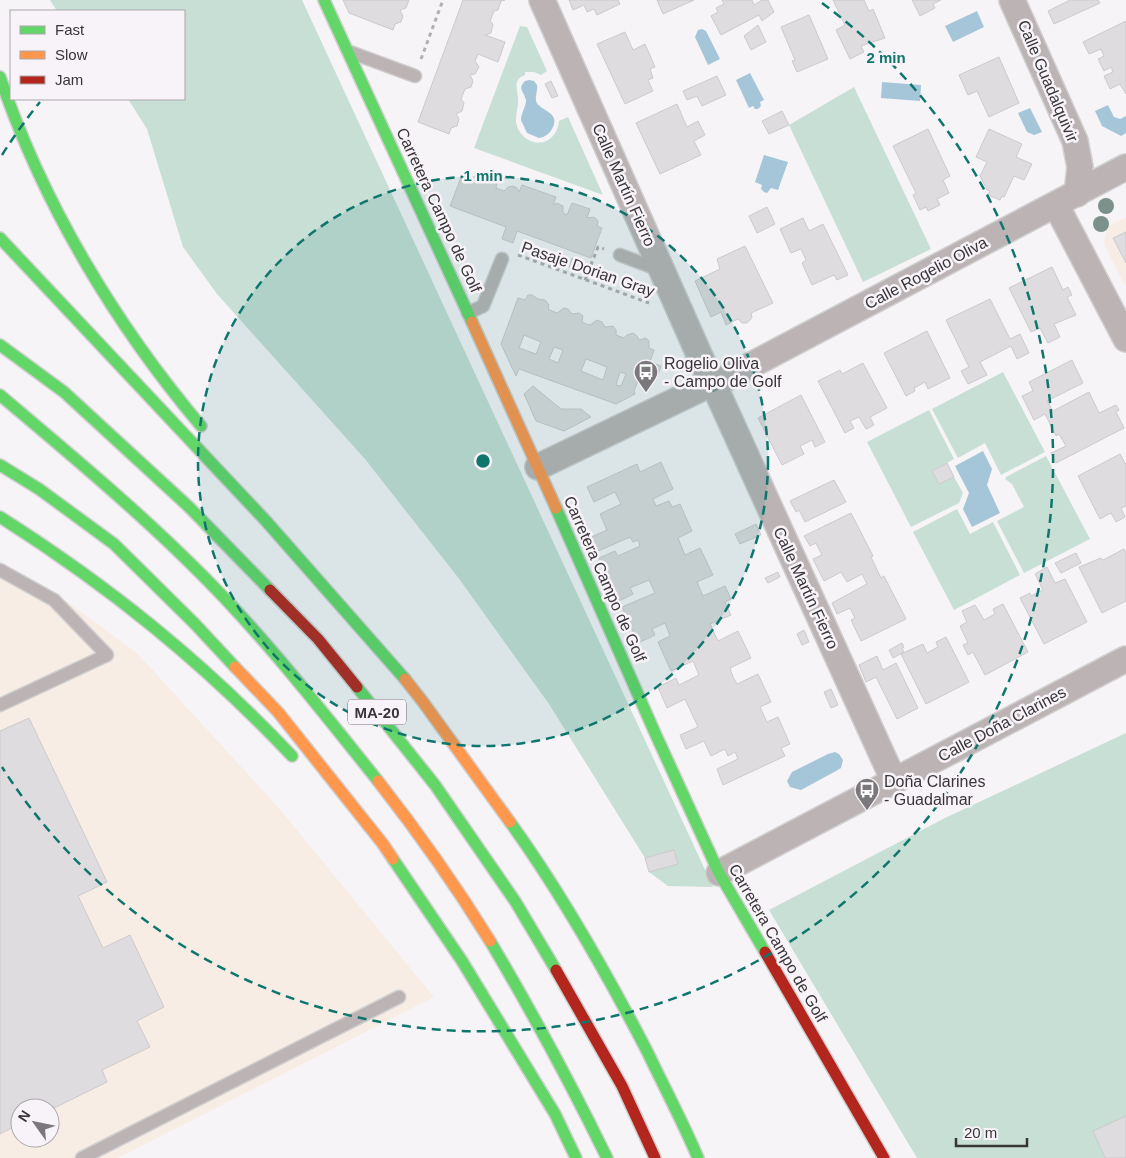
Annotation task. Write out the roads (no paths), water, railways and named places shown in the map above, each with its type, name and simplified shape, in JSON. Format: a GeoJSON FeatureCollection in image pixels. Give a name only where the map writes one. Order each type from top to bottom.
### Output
{"type":"FeatureCollection","features":[{"type":"Feature","properties":{"kind":"main road","name":"Carretera Campo de Golf"},"geometry":{"type":"LineString","coordinates":[[324,0],[468,312],[719,873],[884,1158]]}},
{"type":"Feature","properties":{"kind":"main road"},"geometry":{"type":"LineString","coordinates":[[0,77],[20,133],[68,233],[89,271],[153,366],[211,438]]}},
{"type":"Feature","properties":{"kind":"main road"},"geometry":{"type":"LineString","coordinates":[[0,238],[266,521],[393,665],[423,702],[531,851],[585,938],[625,1009],[685,1127],[698,1158]]}},
{"type":"Feature","properties":{"kind":"main road","name":"MA-20"},"geometry":{"type":"LineString","coordinates":[[0,345],[64,392],[189,507],[318,639],[435,785],[515,901],[572,996],[617,1078],[656,1158]]}},
{"type":"Feature","properties":{"kind":"main road","name":"MA-20"},"geometry":{"type":"LineString","coordinates":[[0,396],[95,474],[191,564],[285,665],[401,810],[473,914],[530,1008],[607,1158]]}},
{"type":"Feature","properties":{"kind":"main road"},"geometry":{"type":"LineString","coordinates":[[0,465],[39,488],[114,544],[195,624],[278,712],[382,844],[462,961],[555,1114],[576,1158]]}},
{"type":"Feature","properties":{"kind":"main road"},"geometry":{"type":"LineString","coordinates":[[246,481],[266,521]]}},
{"type":"Feature","properties":{"kind":"main road"},"geometry":{"type":"LineString","coordinates":[[0,517],[81,571],[143,617],[206,669],[262,722],[302,767]]}},
{"type":"Feature","properties":{"kind":"main road"},"geometry":{"type":"LineString","coordinates":[[336,804],[382,844]]}},
{"type":"Feature","properties":{"kind":"street","name":"Calle Martín Fierro"},"geometry":{"type":"LineString","coordinates":[[542,0],[712,384],[894,780]]}},
{"type":"Feature","properties":{"kind":"street","name":"Calle Guadalquivir"},"geometry":{"type":"LineString","coordinates":[[1012,0],[1075,141],[1080,167],[1066,199]]}},
{"type":"Feature","properties":{"kind":"street","name":"Calle Rogelio Oliva"},"geometry":{"type":"LineString","coordinates":[[538,467],[712,384],[1126,167]]}},
{"type":"Feature","properties":{"kind":"street"},"geometry":{"type":"LineString","coordinates":[[1066,199],[1126,339]]}},
{"type":"Feature","properties":{"kind":"street","name":"Calle Doña Clarines"},"geometry":{"type":"LineString","coordinates":[[719,873],[1126,659]]}},
{"type":"Feature","properties":{"kind":"lane"},"geometry":{"type":"LineString","coordinates":[[348,51],[415,76]]}},
{"type":"Feature","properties":{"kind":"lane"},"geometry":{"type":"LineString","coordinates":[[620,255],[662,270]]}},
{"type":"Feature","properties":{"kind":"lane"},"geometry":{"type":"LineString","coordinates":[[468,312],[483,306],[502,259]]}},
{"type":"Feature","properties":{"kind":"lane"},"geometry":{"type":"LineString","coordinates":[[0,570],[54,600],[107,655],[0,706]]}},
{"type":"Feature","properties":{"kind":"lane"},"geometry":{"type":"LineString","coordinates":[[82,1158],[398,997]]}},
{"type":"Feature","properties":{"kind":"water"},"geometry":{"type":"Polygon","coordinates":[[[977,11],[984,27],[953,42],[945,26],[977,11]]]}},
{"type":"Feature","properties":{"kind":"water"},"geometry":{"type":"Polygon","coordinates":[[[698,30],[706,31],[720,59],[708,65],[695,37],[698,30]]]}},
{"type":"Feature","properties":{"kind":"water"},"geometry":{"type":"Polygon","coordinates":[[[750,73],[764,100],[760,102],[761,106],[758,109],[755,109],[753,106],[749,108],[736,80],[750,73]]]}},
{"type":"Feature","properties":{"kind":"water"},"geometry":{"type":"Polygon","coordinates":[[[525,81],[534,81],[537,85],[536,101],[554,119],[551,131],[539,138],[527,133],[521,120],[526,100],[522,86],[525,81]]]}},
{"type":"Feature","properties":{"kind":"water"},"geometry":{"type":"Polygon","coordinates":[[[882,82],[921,85],[920,101],[881,98],[882,82]]]}},
{"type":"Feature","properties":{"kind":"water"},"geometry":{"type":"Polygon","coordinates":[[[1108,105],[1114,117],[1120,119],[1126,116],[1126,133],[1121,136],[1102,126],[1095,111],[1108,105]]]}},
{"type":"Feature","properties":{"kind":"water"},"geometry":{"type":"Polygon","coordinates":[[[1030,108],[1042,132],[1034,135],[1027,132],[1018,113],[1030,108]]]}},
{"type":"Feature","properties":{"kind":"water"},"geometry":{"type":"Polygon","coordinates":[[[764,155],[788,162],[778,190],[771,188],[767,193],[761,189],[762,185],[755,182],[764,155]]]}},
{"type":"Feature","properties":{"kind":"water"},"geometry":{"type":"Polygon","coordinates":[[[983,451],[992,469],[987,485],[1000,513],[972,527],[963,509],[969,493],[955,466],[983,451]]]}},
{"type":"Feature","properties":{"kind":"water"},"geometry":{"type":"Polygon","coordinates":[[[835,752],[843,760],[841,768],[801,790],[790,787],[787,781],[792,772],[835,752]]]}},
{"type":"Feature","properties":{"kind":"place","name":"Rogelio Oliva - Campo de Golf"},"geometry":{"type":"Point","coordinates":[646,393]}},
{"type":"Feature","properties":{"kind":"place","name":"Doña Clarines - Guadalmar"},"geometry":{"type":"Point","coordinates":[867,811]}}]}
